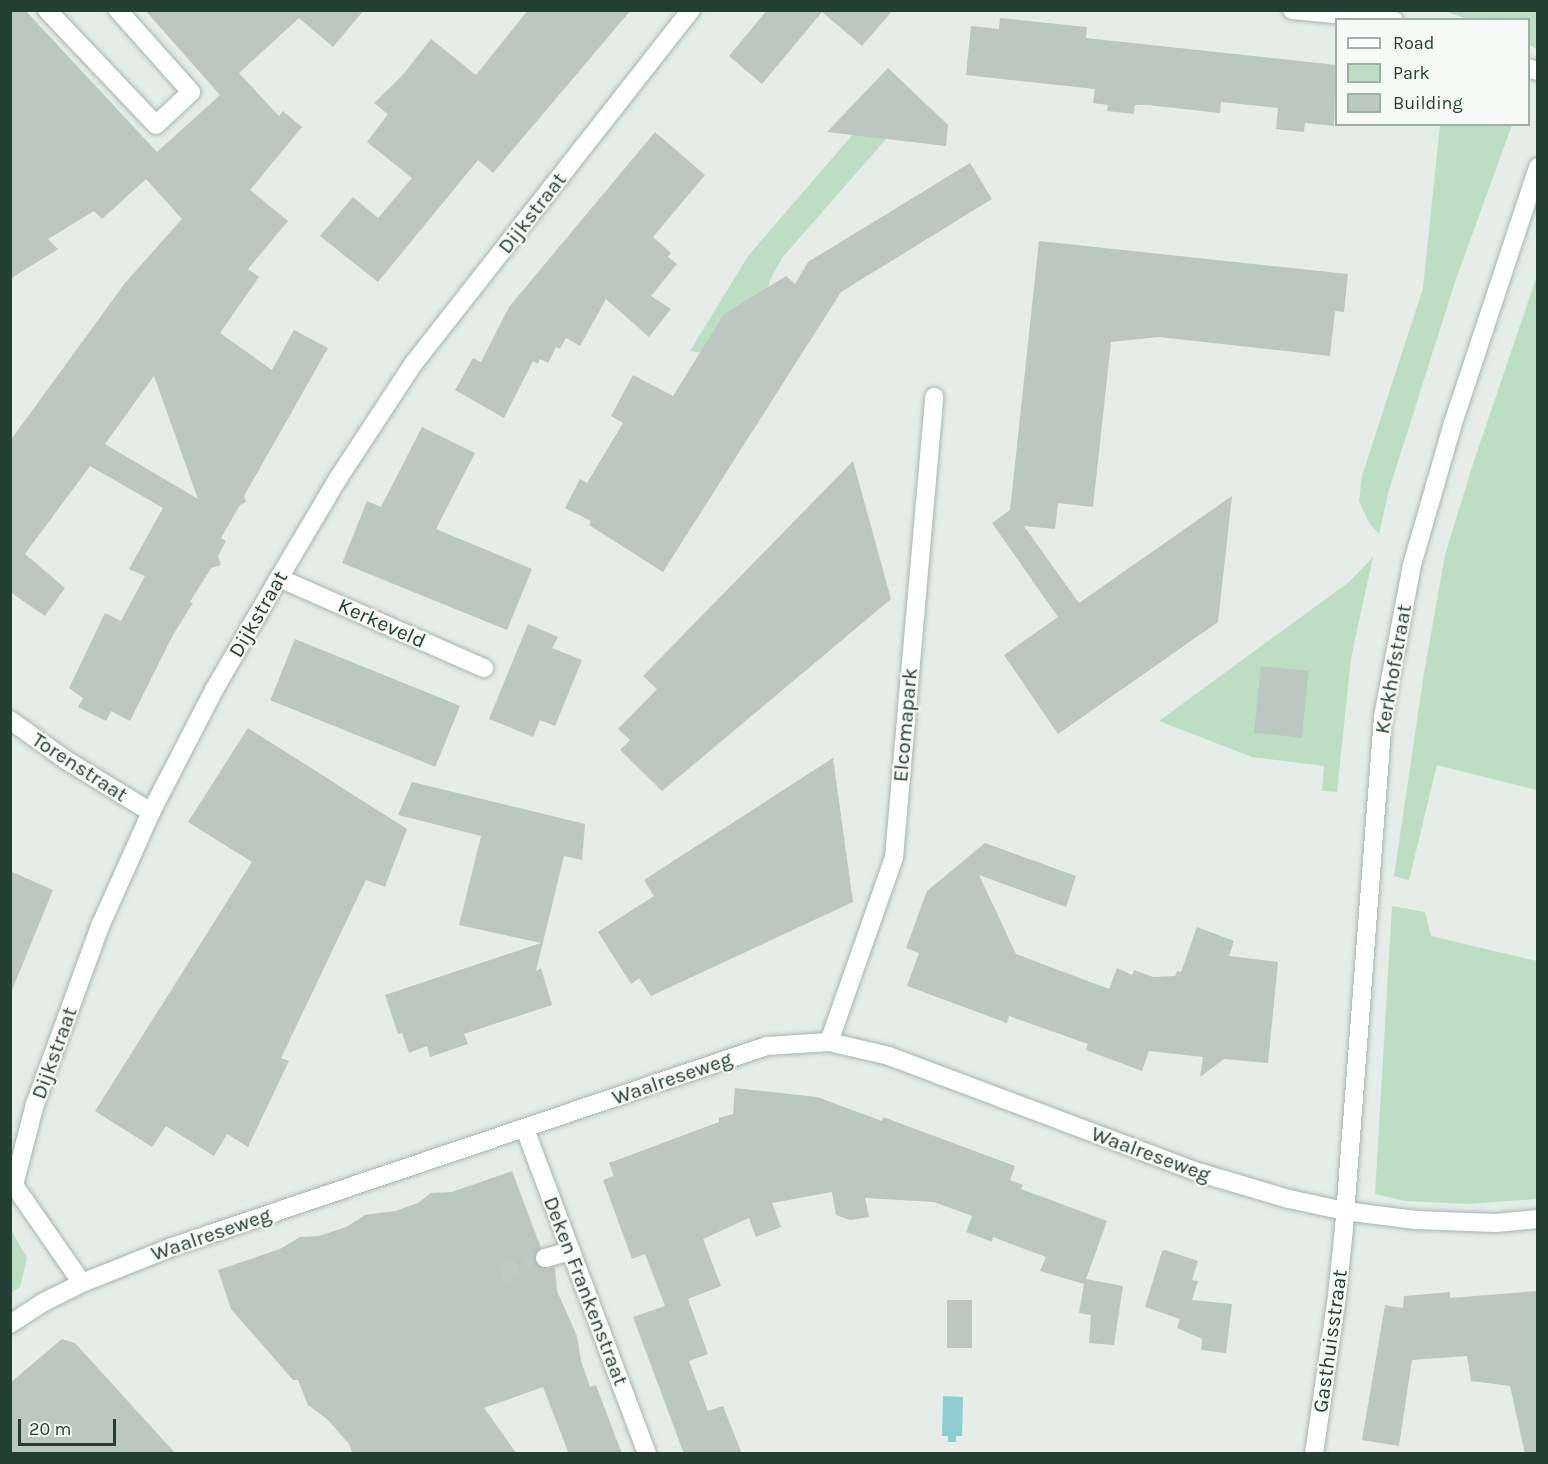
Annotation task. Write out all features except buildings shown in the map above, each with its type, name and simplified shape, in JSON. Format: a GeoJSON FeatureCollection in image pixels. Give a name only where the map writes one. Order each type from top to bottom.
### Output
{"type":"FeatureCollection","features":[{"type":"Feature","properties":{"kind":"street"},"geometry":{"type":"LineString","coordinates":[[47,10],[156,125],[191,92],[118,10]]}},
{"type":"Feature","properties":{"kind":"street","name":"Dijkstraat"},"geometry":{"type":"LineString","coordinates":[[82,1283],[12,1185],[35,1104],[101,924],[151,812],[214,690],[279,578],[339,477],[414,363],[691,10]]}},
{"type":"Feature","properties":{"kind":"street"},"geometry":{"type":"LineString","coordinates":[[1292,10],[1374,18]]}},
{"type":"Feature","properties":{"kind":"street","name":"Kerkhofstraat"},"geometry":{"type":"LineString","coordinates":[[1344,1220],[1384,706],[1412,565],[1452,426],[1538,167]]}},
{"type":"Feature","properties":{"kind":"street","name":"Elcomapark"},"geometry":{"type":"LineString","coordinates":[[829,1042],[894,857],[934,397]]}},
{"type":"Feature","properties":{"kind":"street","name":"Kerkeveld"},"geometry":{"type":"LineString","coordinates":[[279,578],[484,668]]}},
{"type":"Feature","properties":{"kind":"street","name":"Torenstraat"},"geometry":{"type":"LineString","coordinates":[[10,720],[66,760],[151,812]]}},
{"type":"Feature","properties":{"kind":"street","name":"Waalreseweg"},"geometry":{"type":"LineString","coordinates":[[10,1324],[44,1302],[82,1283],[172,1247],[767,1046],[829,1042],[889,1056],[1201,1173],[1289,1199],[1344,1220],[1496,1223],[1538,1219]]}},
{"type":"Feature","properties":{"kind":"street","name":"Deken Frankenstraat"},"geometry":{"type":"LineString","coordinates":[[525,1129],[646,1454]]}},
{"type":"Feature","properties":{"kind":"street","name":"Gasthuisstraat"},"geometry":{"type":"LineString","coordinates":[[1314,1454],[1337,1296],[1344,1220]]}},
{"type":"Feature","properties":{"kind":"street"},"geometry":{"type":"LineString","coordinates":[[545,1258],[571,1251]]}},
{"type":"Feature","properties":{"kind":"green space"},"geometry":{"type":"Polygon","coordinates":[[[1444,11],[1537,11],[1537,49],[1530,46],[1530,18],[1465,18],[1444,11]]]}},
{"type":"Feature","properties":{"kind":"green space"},"geometry":{"type":"Polygon","coordinates":[[[907,115],[782,258],[770,280],[760,320],[704,353],[690,351],[748,256],[854,133],[907,115]]]}},
{"type":"Feature","properties":{"kind":"green space"},"geometry":{"type":"Polygon","coordinates":[[[1440,126],[1512,126],[1455,282],[1388,493],[1379,534],[1369,523],[1359,501],[1362,476],[1423,288],[1440,126]]]}},
{"type":"Feature","properties":{"kind":"green space"},"geometry":{"type":"Polygon","coordinates":[[[1537,275],[1537,790],[1437,765],[1409,880],[1394,876],[1424,673],[1445,555],[1472,467],[1537,275]]]}},
{"type":"Feature","properties":{"kind":"green space"},"geometry":{"type":"Polygon","coordinates":[[[1373,557],[1351,658],[1337,792],[1322,791],[1324,766],[1252,757],[1159,721],[1349,582],[1373,557]]]}},
{"type":"Feature","properties":{"kind":"green space"},"geometry":{"type":"Polygon","coordinates":[[[1392,906],[1425,912],[1431,936],[1537,961],[1537,1199],[1467,1204],[1405,1201],[1375,1194],[1392,906]]]}},
{"type":"Feature","properties":{"kind":"green space"},"geometry":{"type":"Polygon","coordinates":[[[11,1230],[27,1258],[20,1287],[11,1293],[11,1230]]]}},
{"type":"Feature","properties":{"kind":"water"},"geometry":{"type":"Polygon","coordinates":[[[943,1396],[963,1397],[962,1436],[956,1436],[956,1442],[948,1442],[948,1436],[942,1436],[943,1396]]]}},
{"type":"Feature","properties":{"kind":"tunnel"},"geometry":{"type":"LineString","coordinates":[[501,1275],[545,1258]]}}]}
